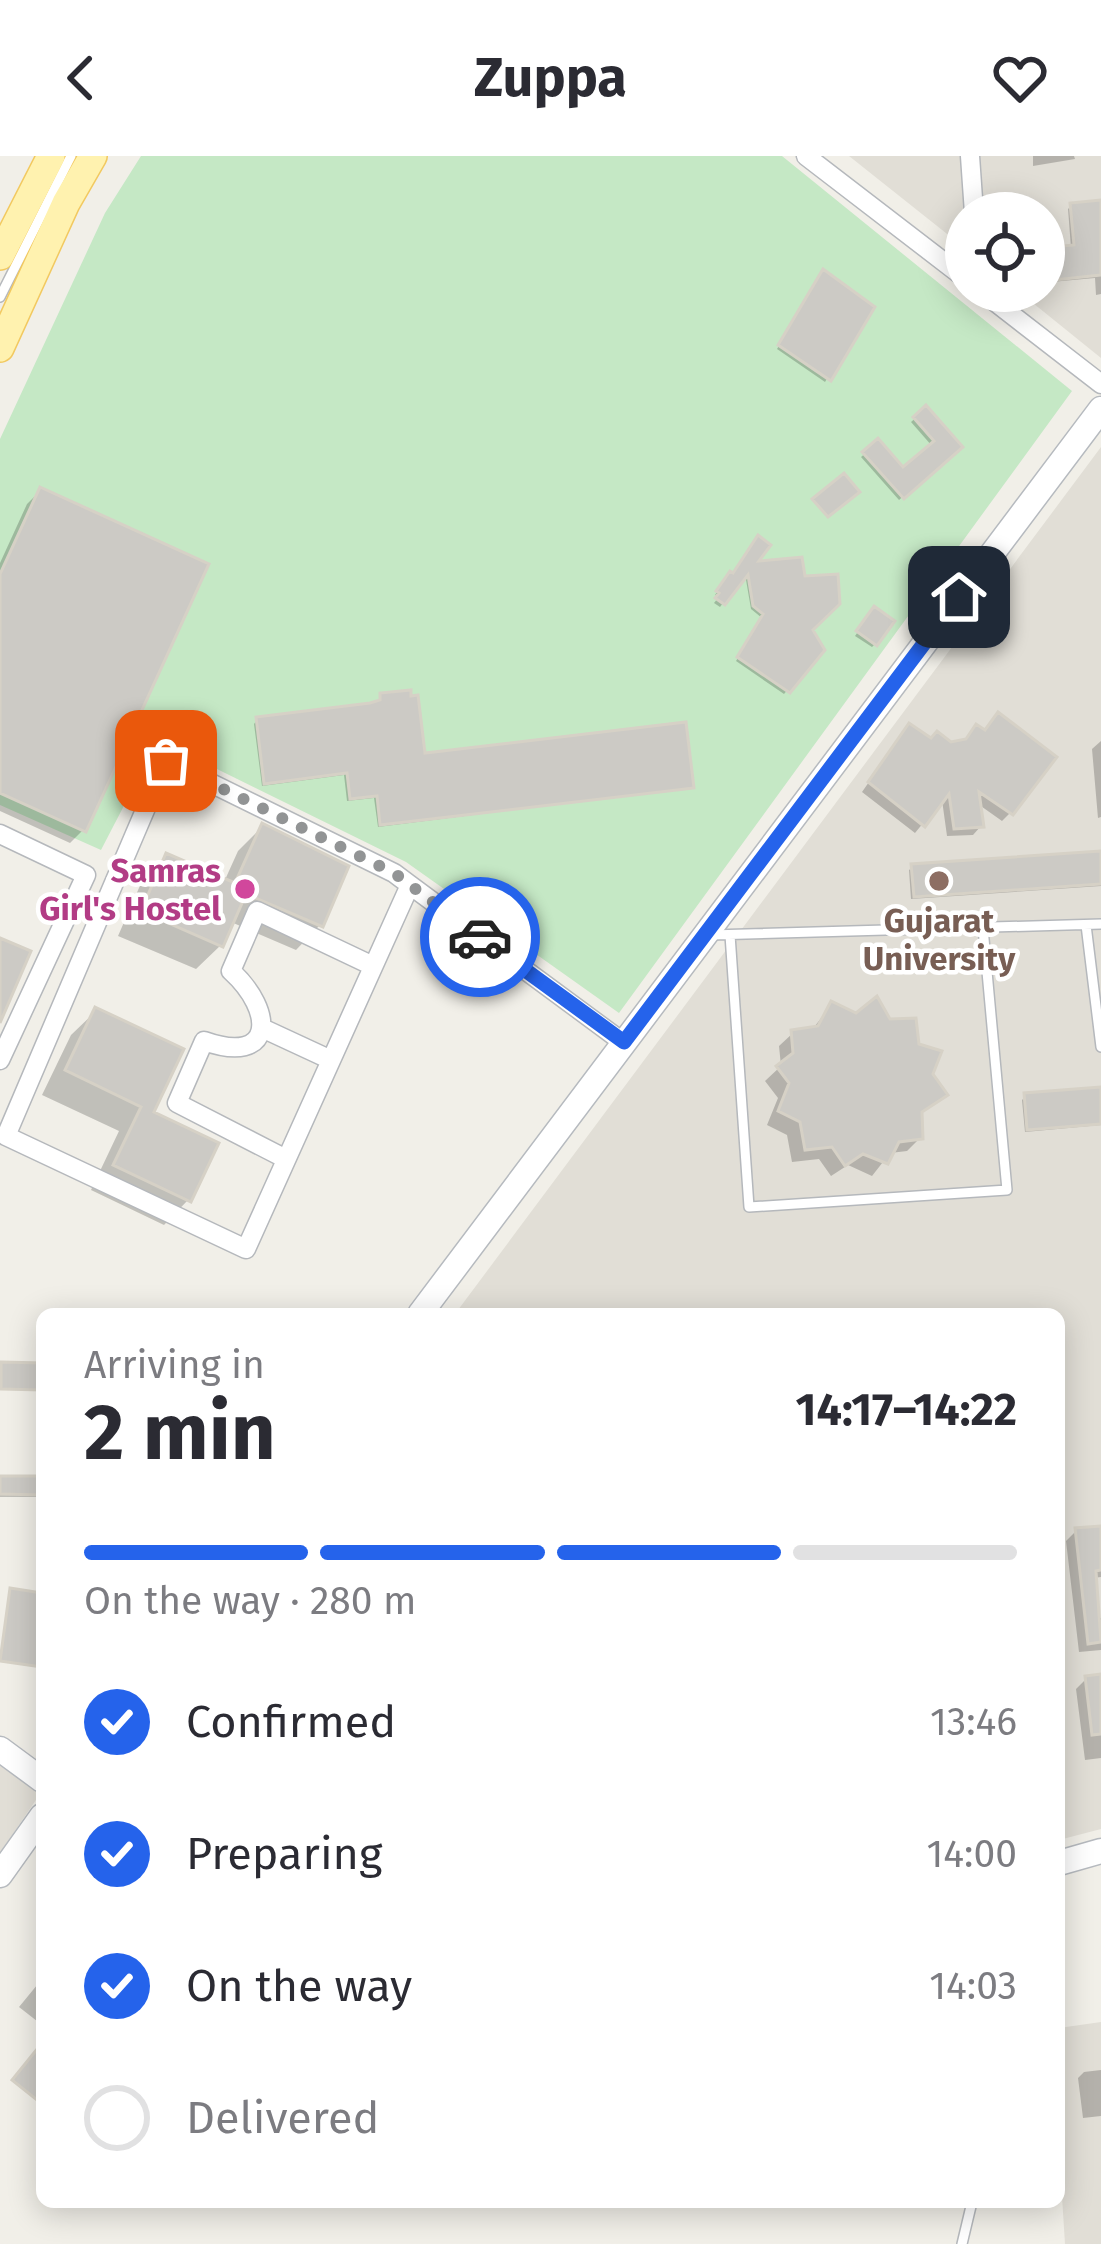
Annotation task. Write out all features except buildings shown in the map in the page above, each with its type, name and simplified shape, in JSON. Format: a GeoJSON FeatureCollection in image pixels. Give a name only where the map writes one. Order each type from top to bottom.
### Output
{"type":"FeatureCollection","features":[{"type":"Feature","properties":{"kind":"main road"},"geometry":{"type":"LineString","coordinates":[[0,256],[51,156]]}},
{"type":"Feature","properties":{"kind":"main road"},"geometry":{"type":"LineString","coordinates":[[0,348],[66,203],[93,156]]}},
{"type":"Feature","properties":{"kind":"street"},"geometry":{"type":"LineString","coordinates":[[806,156],[945,263]]}},
{"type":"Feature","properties":{"kind":"street"},"geometry":{"type":"LineString","coordinates":[[970,156],[973,192]]}},
{"type":"Feature","properties":{"kind":"street"},"geometry":{"type":"LineString","coordinates":[[1008,312],[1101,384]]}},
{"type":"Feature","properties":{"kind":"street"},"geometry":{"type":"LineString","coordinates":[[424,1308],[624,1042],[717,935],[1101,409]]}},
{"type":"Feature","properties":{"kind":"street"},"geometry":{"type":"LineString","coordinates":[[410,885],[246,1249],[6,1136],[166,761],[394,873],[624,1042]]}},
{"type":"Feature","properties":{"kind":"street"},"geometry":{"type":"LineString","coordinates":[[0,834],[86,875],[0,1060]]}},
{"type":"Feature","properties":{"kind":"street"},"geometry":{"type":"LineString","coordinates":[[286,1159],[177,1103],[204,1042],[229,1050],[250,1045],[262,1028],[264,1014],[251,989],[231,971],[257,911],[373,966]]}},
{"type":"Feature","properties":{"kind":"street"},"geometry":{"type":"LineString","coordinates":[[262,1028],[331,1060]]}},
{"type":"Feature","properties":{"kind":"street"},"geometry":{"type":"LineString","coordinates":[[0,1749],[36,1776]]}},
{"type":"Feature","properties":{"kind":"street"},"geometry":{"type":"LineString","coordinates":[[0,1875],[36,1824]]}},
{"type":"Feature","properties":{"kind":"street"},"geometry":{"type":"LineString","coordinates":[[1065,1861],[1101,1851]]}},
{"type":"Feature","properties":{"kind":"lane"},"geometry":{"type":"LineString","coordinates":[[1,296],[71,156]]}},
{"type":"Feature","properties":{"kind":"lane"},"geometry":{"type":"LineString","coordinates":[[982,928],[1007,1190],[749,1208],[717,935],[1101,924]]}},
{"type":"Feature","properties":{"kind":"lane"},"geometry":{"type":"LineString","coordinates":[[1087,926],[1101,1047]]}},
{"type":"Feature","properties":{"kind":"lane"},"geometry":{"type":"LineString","coordinates":[[962,2244],[971,2208]]}},
{"type":"Feature","properties":{"kind":"shaded area"},"geometry":{"type":"Polygon","coordinates":[[[849,156],[1101,156],[1101,358],[1044,312],[1065,312],[1065,192],[945,192],[945,232],[849,156]]]}},
{"type":"Feature","properties":{"kind":"shaded area","name":"Gujarat University"},"geometry":{"type":"Polygon","coordinates":[[[1101,447],[1101,1829],[1065,1838],[1065,1308],[459,1308],[1101,447]]]}},
{"type":"Feature","properties":{"kind":"shaded area"},"geometry":{"type":"Polygon","coordinates":[[[0,1760],[36,1787],[36,1800],[0,1853],[0,1760]]]}},
{"type":"Feature","properties":{"kind":"shaded area"},"geometry":{"type":"Polygon","coordinates":[[[1101,2022],[1101,2244],[1065,2244],[1065,2027],[1101,2022]]]}},
{"type":"Feature","properties":{"kind":"green space"},"geometry":{"type":"Polygon","coordinates":[[[141,156],[782,156],[945,288],[945,312],[975,312],[1072,391],[619,1013],[406,862],[158,740],[101,850],[0,805],[0,439],[105,213],[141,156]]]}},
{"type":"Feature","properties":{"kind":"way so far"},"geometry":{"type":"LineString","coordinates":[[166,761],[394,873],[480,937]]}},
{"type":"Feature","properties":{"kind":"place","name":"Gujarat University"},"geometry":{"type":"Point","coordinates":[939,881]}},
{"type":"Feature","properties":{"kind":"place","name":"Samras Girl's Hostel"},"geometry":{"type":"Point","coordinates":[245,889]}},
{"type":"Feature","properties":{"kind":"route"},"geometry":{"type":"LineString","coordinates":[[480,937],[624,1042],[959,597]]}}]}
